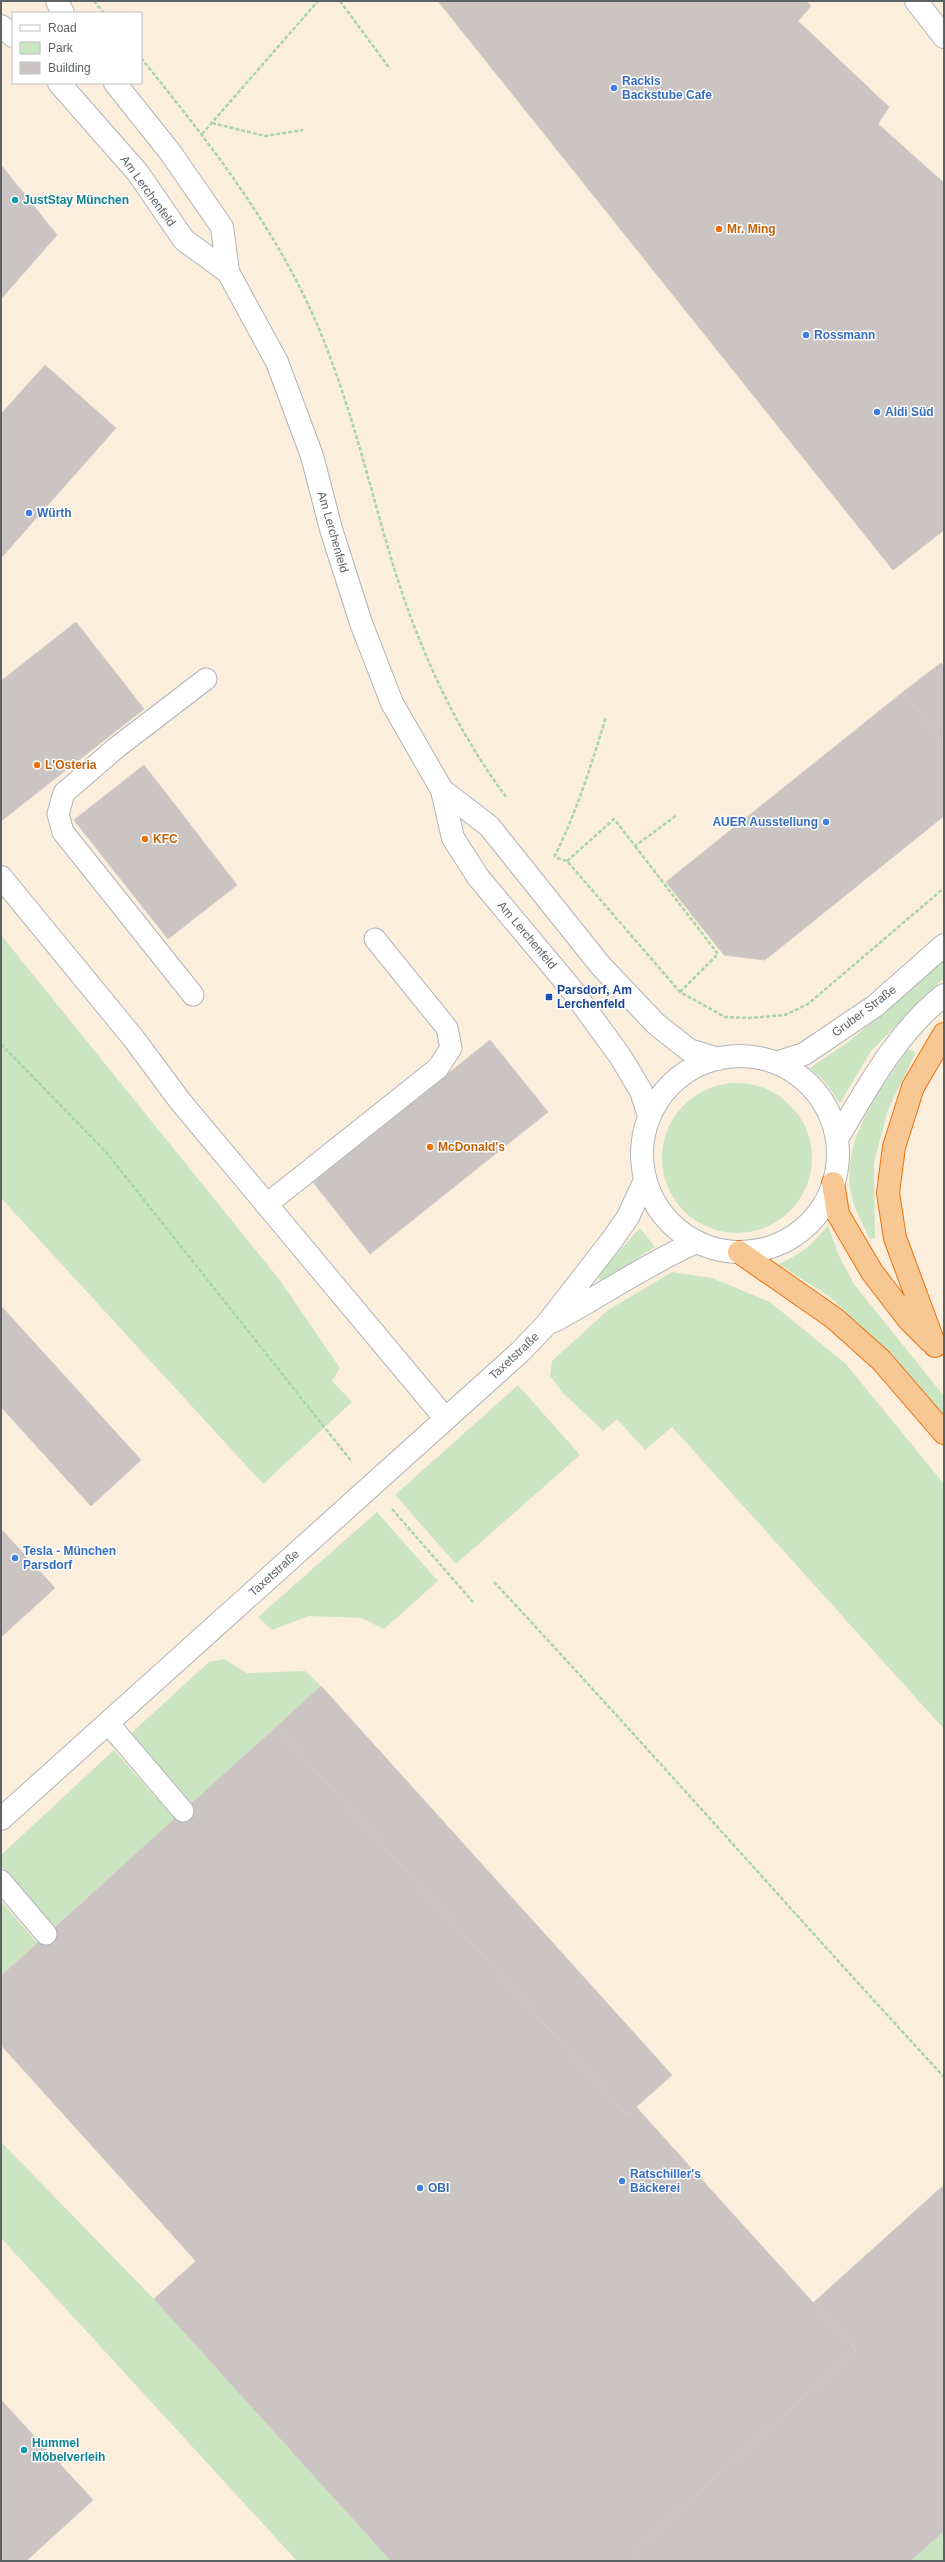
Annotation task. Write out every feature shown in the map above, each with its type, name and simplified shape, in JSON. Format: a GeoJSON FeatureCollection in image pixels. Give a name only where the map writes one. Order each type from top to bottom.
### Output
{"type":"FeatureCollection","features":[{"type":"Feature","properties":{"kind":"highway"},"geometry":{"type":"LineString","coordinates":[[939,1352],[895,1238],[888,1193],[894,1146],[913,1088],[944,1034]]}},
{"type":"Feature","properties":{"kind":"highway"},"geometry":{"type":"LineString","coordinates":[[833,1183],[838,1214],[872,1272],[908,1319],[939,1352]]}},
{"type":"Feature","properties":{"kind":"highway"},"geometry":{"type":"LineString","coordinates":[[739,1252],[834,1318],[881,1360],[944,1433]]}},
{"type":"Feature","properties":{"kind":"street"},"geometry":{"type":"LineString","coordinates":[[57,1],[62,12]]}},
{"type":"Feature","properties":{"kind":"street"},"geometry":{"type":"LineString","coordinates":[[916,1],[944,37]]}},
{"type":"Feature","properties":{"kind":"street"},"geometry":{"type":"LineString","coordinates":[[1,26],[12,35]]}},
{"type":"Feature","properties":{"kind":"street","name":"Am Lerchenfeld"},"geometry":{"type":"LineString","coordinates":[[60,84],[138,173],[184,240],[228,272]]}},
{"type":"Feature","properties":{"kind":"street","name":"Am Lerchenfeld"},"geometry":{"type":"LineString","coordinates":[[116,84],[170,152],[222,227],[228,272],[277,362],[312,456],[331,529],[361,623],[392,704],[442,790],[453,838],[478,877],[569,986],[620,1056],[641,1091],[649,1116]]}},
{"type":"Feature","properties":{"kind":"street","name":"Am Lerchenfeld"},"geometry":{"type":"LineString","coordinates":[[442,790],[489,826],[601,966],[656,1024],[689,1050],[718,1059]]}},
{"type":"Feature","properties":{"kind":"street"},"geometry":{"type":"LineString","coordinates":[[1,876],[134,1039],[180,1101],[446,1418]]}},
{"type":"Feature","properties":{"kind":"street","name":"Gruber Straße"},"geometry":{"type":"LineString","coordinates":[[776,1063],[804,1054],[875,1006],[944,945]]}},
{"type":"Feature","properties":{"kind":"street"},"geometry":{"type":"LineString","coordinates":[[837,1139],[877,1072],[899,1042],[944,995]]}},
{"type":"Feature","properties":{"kind":"street","name":"Am Lerchenfeld"},"geometry":{"type":"LineString","coordinates":[[751,1057],[776,1063],[805,1081],[816,1093],[833,1123],[837,1139],[838,1154],[833,1183],[816,1215],[790,1238],[763,1249],[739,1252],[724,1251],[696,1242],[669,1222],[651,1196],[645,1180],[642,1148],[649,1116],[658,1100],[679,1078],[701,1065],[718,1059],[751,1057]]}},
{"type":"Feature","properties":{"kind":"street","name":"Taxetstraße"},"geometry":{"type":"LineString","coordinates":[[1,1819],[520,1352],[546,1326],[628,1217],[645,1180]]}},
{"type":"Feature","properties":{"kind":"street","name":"Taxetstraße"},"geometry":{"type":"LineString","coordinates":[[546,1326],[611,1290],[666,1256],[696,1242]]}},
{"type":"Feature","properties":{"kind":"lane"},"geometry":{"type":"LineString","coordinates":[[193,995],[63,832],[58,814],[64,793],[116,748],[206,679]]}},
{"type":"Feature","properties":{"kind":"lane"},"geometry":{"type":"LineString","coordinates":[[266,1205],[438,1068],[450,1048],[447,1028],[375,939]]}},
{"type":"Feature","properties":{"kind":"lane"},"geometry":{"type":"LineString","coordinates":[[108,1723],[183,1811]]}},
{"type":"Feature","properties":{"kind":"lane"},"geometry":{"type":"LineString","coordinates":[[1,1881],[46,1934]]}},
{"type":"Feature","properties":{"kind":"path"},"geometry":{"type":"LineString","coordinates":[[94,1],[103,12]]}},
{"type":"Feature","properties":{"kind":"path"},"geometry":{"type":"LineString","coordinates":[[202,134],[318,1]]}},
{"type":"Feature","properties":{"kind":"path"},"geometry":{"type":"LineString","coordinates":[[340,1],[390,69]]}},
{"type":"Feature","properties":{"kind":"path"},"geometry":{"type":"LineString","coordinates":[[142,59],[202,134],[277,242],[308,304],[330,356],[357,433],[391,557],[412,621],[438,681],[469,739],[510,801]]}},
{"type":"Feature","properties":{"kind":"path"},"geometry":{"type":"LineString","coordinates":[[212,123],[265,136],[303,130]]}},
{"type":"Feature","properties":{"kind":"path"},"geometry":{"type":"LineString","coordinates":[[554,858],[570,826],[606,717]]}},
{"type":"Feature","properties":{"kind":"path"},"geometry":{"type":"LineString","coordinates":[[634,846],[677,815]]}},
{"type":"Feature","properties":{"kind":"path"},"geometry":{"type":"LineString","coordinates":[[567,860],[614,819],[718,954],[680,992]]}},
{"type":"Feature","properties":{"kind":"path"},"geometry":{"type":"LineString","coordinates":[[549,851],[554,858],[567,860],[680,992],[726,1017],[750,1018],[785,1015],[808,1004],[944,888]]}},
{"type":"Feature","properties":{"kind":"path"},"geometry":{"type":"LineString","coordinates":[[1,1044],[106,1152],[331,1438],[473,1602]]}},
{"type":"Feature","properties":{"kind":"path"},"geometry":{"type":"LineString","coordinates":[[494,1582],[764,1878],[836,1962],[944,2077]]}},
{"type":"Feature","properties":{"kind":"shaded area"},"geometry":{"type":"Polygon","coordinates":[[[1,1],[944,1],[944,2561],[1,2561],[1,1]]]}},
{"type":"Feature","properties":{"kind":"green space"},"geometry":{"type":"Polygon","coordinates":[[[1,935],[279,1279],[340,1368],[332,1381],[352,1402],[263,1484],[1,1198],[1,935]]]}},
{"type":"Feature","properties":{"kind":"green space"},"geometry":{"type":"Polygon","coordinates":[[[944,960],[944,978],[871,1051],[840,1103],[824,1081],[810,1068],[848,1042],[944,960]]]}},
{"type":"Feature","properties":{"kind":"green space"},"geometry":{"type":"Polygon","coordinates":[[[908,1049],[916,1052],[888,1110],[874,1162],[875,1238],[870,1239],[858,1214],[851,1194],[850,1168],[853,1149],[858,1131],[866,1114],[908,1049]]]}},
{"type":"Feature","properties":{"kind":"green space"},"geometry":{"type":"Polygon","coordinates":[[[737,1083],[759,1086],[779,1096],[790,1105],[799,1116],[809,1136],[812,1158],[809,1180],[799,1200],[790,1211],[779,1220],[759,1230],[737,1233],[715,1230],[695,1220],[684,1211],[675,1200],[665,1180],[662,1158],[665,1136],[675,1116],[684,1105],[695,1096],[715,1086],[737,1083]]]}},
{"type":"Feature","properties":{"kind":"green space"},"geometry":{"type":"Polygon","coordinates":[[[828,1225],[839,1256],[854,1284],[944,1396],[944,1418],[903,1369],[829,1296],[778,1264],[793,1257],[806,1248],[828,1225]]]}},
{"type":"Feature","properties":{"kind":"green space"},"geometry":{"type":"Polygon","coordinates":[[[640,1228],[655,1247],[614,1276],[601,1282],[598,1277],[600,1272],[640,1228]]]}},
{"type":"Feature","properties":{"kind":"green space"},"geometry":{"type":"Polygon","coordinates":[[[672,1272],[712,1278],[770,1302],[846,1364],[944,1484],[944,1729],[672,1427],[645,1450],[617,1419],[603,1431],[563,1393],[550,1376],[552,1361],[608,1310],[672,1272]]]}},
{"type":"Feature","properties":{"kind":"green space"},"geometry":{"type":"Polygon","coordinates":[[[518,1385],[580,1455],[456,1564],[395,1495],[518,1385]]]}},
{"type":"Feature","properties":{"kind":"green space"},"geometry":{"type":"Polygon","coordinates":[[[377,1512],[438,1581],[384,1629],[361,1618],[309,1616],[272,1630],[258,1617],[377,1512]]]}},
{"type":"Feature","properties":{"kind":"green space"},"geometry":{"type":"Polygon","coordinates":[[[224,1659],[247,1673],[305,1671],[321,1686],[191,1804],[128,1736],[209,1662],[224,1659]]]}},
{"type":"Feature","properties":{"kind":"green space"},"geometry":{"type":"Polygon","coordinates":[[[114,1750],[175,1819],[54,1927],[1,1866],[1,1855],[114,1750]]]}},
{"type":"Feature","properties":{"kind":"green space"},"geometry":{"type":"Polygon","coordinates":[[[1,1901],[37,1943],[1,1976],[1,1901]]]}},
{"type":"Feature","properties":{"kind":"green space"},"geometry":{"type":"Polygon","coordinates":[[[1,2142],[154,2299],[391,2561],[297,2561],[1,2238],[1,2142]]]}},
{"type":"Feature","properties":{"kind":"green space"},"geometry":{"type":"Polygon","coordinates":[[[944,2531],[944,2561],[910,2561],[944,2531]]]}},
{"type":"Feature","properties":{"kind":"building"},"geometry":{"type":"Polygon","coordinates":[[[438,1],[806,1],[811,6],[798,21],[889,107],[878,124],[944,183],[944,530],[893,570],[438,1]]]}},
{"type":"Feature","properties":{"kind":"building","name":"JustStay München"},"geometry":{"type":"Polygon","coordinates":[[[1,165],[57,235],[1,299],[1,165]]]}},
{"type":"Feature","properties":{"kind":"building"},"geometry":{"type":"Polygon","coordinates":[[[45,365],[116,428],[1,558],[1,414],[45,365]]]}},
{"type":"Feature","properties":{"kind":"building","name":"L'Osteria"},"geometry":{"type":"Polygon","coordinates":[[[76,622],[144,709],[1,821],[1,681],[76,622]]]}},
{"type":"Feature","properties":{"kind":"building"},"geometry":{"type":"Polygon","coordinates":[[[941,663],[944,666],[944,743],[903,692],[941,663]]]}},
{"type":"Feature","properties":{"kind":"building"},"geometry":{"type":"Polygon","coordinates":[[[903,692],[944,743],[944,816],[765,960],[724,955],[666,882],[903,692]]]}},
{"type":"Feature","properties":{"kind":"building","name":"KFC"},"geometry":{"type":"Polygon","coordinates":[[[144,765],[237,885],[168,939],[74,820],[144,765]]]}},
{"type":"Feature","properties":{"kind":"building","name":"McDonald's"},"geometry":{"type":"Polygon","coordinates":[[[490,1040],[548,1112],[370,1254],[313,1182],[490,1040]]]}},
{"type":"Feature","properties":{"kind":"building"},"geometry":{"type":"Polygon","coordinates":[[[1,1306],[141,1460],[91,1506],[1,1407],[1,1306]]]}},
{"type":"Feature","properties":{"kind":"building","name":"Tesla - München Parsdorf"},"geometry":{"type":"Polygon","coordinates":[[[1,1529],[55,1588],[1,1637],[1,1529]]]}},
{"type":"Feature","properties":{"kind":"building"},"geometry":{"type":"Polygon","coordinates":[[[321,1686],[672,2075],[627,2115],[276,1727],[321,1686]]]}},
{"type":"Feature","properties":{"kind":"building","name":"OBI"},"geometry":{"type":"Polygon","coordinates":[[[276,1727],[627,2115],[636,2107],[856,2350],[634,2551],[643,2561],[391,2561],[154,2299],[196,2261],[1,2045],[1,1976],[276,1727]]]}},
{"type":"Feature","properties":{"kind":"building"},"geometry":{"type":"Polygon","coordinates":[[[944,2185],[944,2531],[910,2561],[643,2561],[634,2551],[856,2350],[813,2303],[944,2185]]]}},
{"type":"Feature","properties":{"kind":"building","name":"Hummel Möbelverleih"},"geometry":{"type":"Polygon","coordinates":[[[1,2400],[93,2500],[26,2561],[1,2561],[1,2400]]]}},
{"type":"Feature","properties":{"kind":"place","name":"Rackls Backstube Cafe"},"geometry":{"type":"Point","coordinates":[614,88]}},
{"type":"Feature","properties":{"kind":"place","name":"JustStay München"},"geometry":{"type":"Point","coordinates":[15,200]}},
{"type":"Feature","properties":{"kind":"place","name":"Mr. Ming"},"geometry":{"type":"Point","coordinates":[719,229]}},
{"type":"Feature","properties":{"kind":"place","name":"Rossmann"},"geometry":{"type":"Point","coordinates":[806,335]}},
{"type":"Feature","properties":{"kind":"place","name":"Aldi Süd"},"geometry":{"type":"Point","coordinates":[877,412]}},
{"type":"Feature","properties":{"kind":"place","name":"Würth"},"geometry":{"type":"Point","coordinates":[29,513]}},
{"type":"Feature","properties":{"kind":"place","name":"L'Osteria"},"geometry":{"type":"Point","coordinates":[37,765]}},
{"type":"Feature","properties":{"kind":"place","name":"AUER Ausstellung"},"geometry":{"type":"Point","coordinates":[826,822]}},
{"type":"Feature","properties":{"kind":"place","name":"KFC"},"geometry":{"type":"Point","coordinates":[145,839]}},
{"type":"Feature","properties":{"kind":"place","name":"Parsdorf, Am Lerchenfeld"},"geometry":{"type":"Point","coordinates":[549,997]}},
{"type":"Feature","properties":{"kind":"place","name":"McDonald's"},"geometry":{"type":"Point","coordinates":[430,1147]}},
{"type":"Feature","properties":{"kind":"place","name":"Tesla - München Parsdorf"},"geometry":{"type":"Point","coordinates":[15,1558]}},
{"type":"Feature","properties":{"kind":"place","name":"Ratschiller's Bäckerei"},"geometry":{"type":"Point","coordinates":[622,2181]}},
{"type":"Feature","properties":{"kind":"place","name":"OBI"},"geometry":{"type":"Point","coordinates":[420,2188]}},
{"type":"Feature","properties":{"kind":"place","name":"Hummel Möbelverleih"},"geometry":{"type":"Point","coordinates":[24,2450]}}]}
